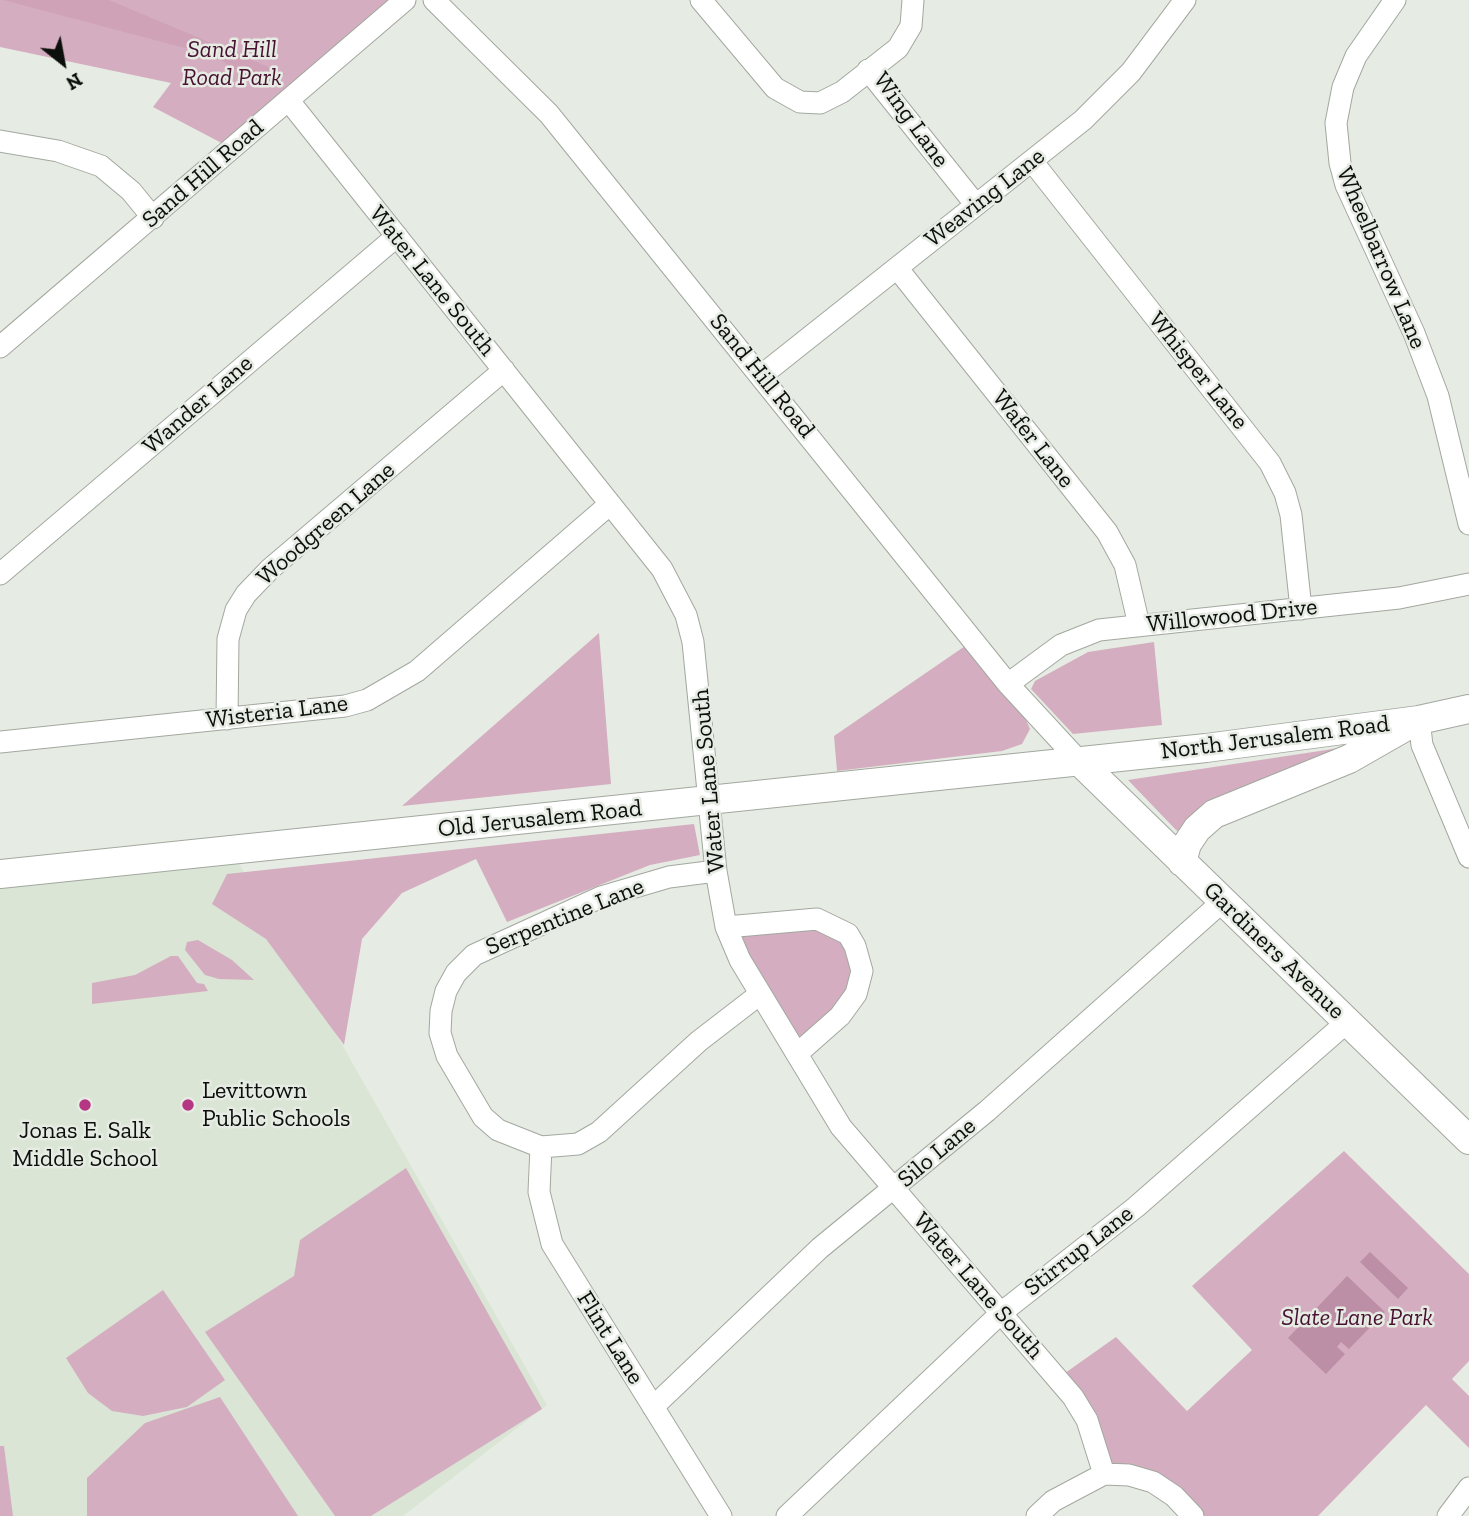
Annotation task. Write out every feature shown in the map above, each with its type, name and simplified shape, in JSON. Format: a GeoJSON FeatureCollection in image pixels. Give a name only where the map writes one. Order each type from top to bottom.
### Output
{"type":"FeatureCollection","features":[{"type":"Feature","properties":{"kind":"main road","name":"North Jerusalem Road"},"geometry":{"type":"LineString","coordinates":[[1080,762],[1419,720],[1469,709]]}},
{"type":"Feature","properties":{"kind":"main road"},"geometry":{"type":"LineString","coordinates":[[1182,862],[1187,844],[1197,829],[1214,814],[1349,759],[1419,720]]}},
{"type":"Feature","properties":{"kind":"main road","name":"Old Jerusalem Road"},"geometry":{"type":"LineString","coordinates":[[0,874],[1080,762]]}},
{"type":"Feature","properties":{"kind":"main road","name":"Gardiners Avenue"},"geometry":{"type":"LineString","coordinates":[[1080,762],[1469,1140]]}},
{"type":"Feature","properties":{"kind":"street","name":"Sand Hill Road"},"geometry":{"type":"LineString","coordinates":[[0,347],[405,0]]}},
{"type":"Feature","properties":{"kind":"street","name":"Sand Hill Road"},"geometry":{"type":"LineString","coordinates":[[434,0],[550,114],[1008,684],[1080,762]]}},
{"type":"Feature","properties":{"kind":"street"},"geometry":{"type":"LineString","coordinates":[[701,0],[775,88],[800,102],[820,103],[842,92],[869,71]]}},
{"type":"Feature","properties":{"kind":"street","name":"Wing Lane"},"geometry":{"type":"LineString","coordinates":[[913,0],[911,26],[898,48],[869,71],[976,205]]}},
{"type":"Feature","properties":{"kind":"street","name":"Weaving Lane"},"geometry":{"type":"LineString","coordinates":[[762,375],[1083,120],[1131,72],[1185,0]]}},
{"type":"Feature","properties":{"kind":"street","name":"Wheelbarrow Lane"},"geometry":{"type":"LineString","coordinates":[[1395,0],[1356,57],[1343,87],[1336,123],[1340,163],[1346,185],[1414,333],[1438,396],[1469,524]]}},
{"type":"Feature","properties":{"kind":"street","name":"Water Lane South"},"geometry":{"type":"LineString","coordinates":[[289,101],[662,569],[686,615],[698,676],[716,871],[726,927],[760,994],[841,1127],[1073,1397],[1087,1419],[1104,1474]]}},
{"type":"Feature","properties":{"kind":"street"},"geometry":{"type":"LineString","coordinates":[[0,141],[58,150],[101,166],[131,191],[153,218]]}},
{"type":"Feature","properties":{"kind":"street","name":"Whisper Lane"},"geometry":{"type":"LineString","coordinates":[[1032,161],[1270,463],[1285,493],[1291,515],[1301,609]]}},
{"type":"Feature","properties":{"kind":"street","name":"Wander Lane"},"geometry":{"type":"LineString","coordinates":[[0,574],[397,236]]}},
{"type":"Feature","properties":{"kind":"street","name":"Wafer Lane"},"geometry":{"type":"LineString","coordinates":[[897,268],[1107,532],[1125,565],[1139,625]]}},
{"type":"Feature","properties":{"kind":"street","name":"Woodgreen Lane"},"geometry":{"type":"LineString","coordinates":[[227,719],[228,639],[236,610],[246,594],[270,569],[504,370]]}},
{"type":"Feature","properties":{"kind":"street","name":"Wisteria Lane"},"geometry":{"type":"LineString","coordinates":[[0,742],[345,706],[387,691],[417,671],[610,504]]}},
{"type":"Feature","properties":{"kind":"street","name":"Willowood Drive"},"geometry":{"type":"LineString","coordinates":[[1008,684],[1061,645],[1099,630],[1399,598],[1469,584]]}},
{"type":"Feature","properties":{"kind":"street"},"geometry":{"type":"LineString","coordinates":[[1419,720],[1422,745],[1469,857]]}},
{"type":"Feature","properties":{"kind":"street","name":"Serpentine Lane"},"geometry":{"type":"LineString","coordinates":[[716,871],[669,877],[601,898],[493,944],[474,955],[456,973],[446,991],[440,1032],[447,1056],[483,1117],[498,1130],[541,1147],[578,1144],[599,1132],[699,1041],[760,994]]}},
{"type":"Feature","properties":{"kind":"street","name":"Silo Lane"},"geometry":{"type":"LineString","coordinates":[[653,1407],[820,1248],[987,1111],[1222,902]]}},
{"type":"Feature","properties":{"kind":"street"},"geometry":{"type":"LineString","coordinates":[[726,927],[817,919],[848,934],[855,946],[862,971],[856,994],[839,1016],[797,1054]]}},
{"type":"Feature","properties":{"kind":"street","name":"Stirrup Lane"},"geometry":{"type":"LineString","coordinates":[[787,1516],[1001,1312],[1136,1207],[1347,1022]]}},
{"type":"Feature","properties":{"kind":"street","name":"Flint Lane"},"geometry":{"type":"LineString","coordinates":[[541,1147],[539,1192],[552,1244],[721,1516]]}},
{"type":"Feature","properties":{"kind":"street"},"geometry":{"type":"LineString","coordinates":[[1037,1516],[1053,1501],[1104,1474],[1129,1475],[1153,1482],[1174,1496],[1194,1516]]}},
{"type":"Feature","properties":{"kind":"street"},"geometry":{"type":"LineString","coordinates":[[1448,1516],[1469,1488]]}},
{"type":"Feature","properties":{"kind":"shaded area","name":"Levittown Public Schools"},"geometry":{"type":"Polygon","coordinates":[[[233,853],[547,1405],[403,1516],[0,1516],[0,874],[233,853]]]}},
{"type":"Feature","properties":{"kind":"shaded area"},"geometry":{"type":"Polygon","coordinates":[[[1370,1252],[1408,1288],[1398,1299],[1360,1262],[1370,1252]]]}},
{"type":"Feature","properties":{"kind":"shaded area"},"geometry":{"type":"Polygon","coordinates":[[[1347,1276],[1385,1312],[1349,1349],[1341,1342],[1337,1347],[1345,1354],[1326,1374],[1288,1338],[1347,1276]]]}},
{"type":"Feature","properties":{"kind":"green space","name":"Sand Hill Road Park"},"geometry":{"type":"Polygon","coordinates":[[[0,0],[403,0],[231,148],[153,107],[171,83],[0,47],[0,0]]]}},
{"type":"Feature","properties":{"kind":"green space"},"geometry":{"type":"Polygon","coordinates":[[[3,0],[109,0],[285,74],[262,88],[215,56],[3,0]]]}},
{"type":"Feature","properties":{"kind":"green space"},"geometry":{"type":"Polygon","coordinates":[[[599,633],[611,784],[402,806],[599,633]]]}},
{"type":"Feature","properties":{"kind":"green space"},"geometry":{"type":"Polygon","coordinates":[[[1154,642],[1162,725],[1073,734],[1031,689],[1035,681],[1088,652],[1154,642]]]}},
{"type":"Feature","properties":{"kind":"green space"},"geometry":{"type":"Polygon","coordinates":[[[968,644],[1024,715],[1030,729],[1022,744],[1002,751],[837,771],[834,736],[968,644]]]}},
{"type":"Feature","properties":{"kind":"green space"},"geometry":{"type":"Polygon","coordinates":[[[1346,747],[1211,805],[1177,831],[1128,780],[1346,747]]]}},
{"type":"Feature","properties":{"kind":"green space"},"geometry":{"type":"Polygon","coordinates":[[[694,824],[700,855],[650,865],[507,922],[476,859],[402,893],[362,939],[344,1045],[266,939],[212,904],[227,874],[694,824]]]}},
{"type":"Feature","properties":{"kind":"green space"},"geometry":{"type":"Polygon","coordinates":[[[804,920],[853,946],[853,994],[796,1051],[728,929],[804,920]]]}},
{"type":"Feature","properties":{"kind":"green space"},"geometry":{"type":"Polygon","coordinates":[[[198,940],[232,960],[254,980],[219,979],[205,975],[185,950],[187,942],[198,940]]]}},
{"type":"Feature","properties":{"kind":"green space"},"geometry":{"type":"Polygon","coordinates":[[[171,956],[178,956],[197,983],[204,984],[208,991],[92,1004],[92,983],[135,975],[171,956]]]}},
{"type":"Feature","properties":{"kind":"green space","name":"Slate Lane Park"},"geometry":{"type":"Polygon","coordinates":[[[1344,1151],[1469,1274],[1469,1361],[1452,1379],[1469,1396],[1469,1448],[1426,1405],[1318,1516],[1196,1516],[1175,1493],[1105,1472],[1058,1378],[1116,1337],[1187,1411],[1252,1350],[1192,1286],[1344,1151]]]}},
{"type":"Feature","properties":{"kind":"green space"},"geometry":{"type":"Polygon","coordinates":[[[406,1168],[542,1409],[371,1516],[335,1516],[205,1332],[294,1276],[300,1240],[406,1168]]]}},
{"type":"Feature","properties":{"kind":"green space"},"geometry":{"type":"Polygon","coordinates":[[[163,1290],[225,1380],[187,1407],[143,1416],[112,1411],[88,1393],[66,1358],[163,1290]]]}},
{"type":"Feature","properties":{"kind":"green space"},"geometry":{"type":"Polygon","coordinates":[[[220,1397],[298,1516],[87,1516],[87,1478],[145,1423],[220,1397]]]}},
{"type":"Feature","properties":{"kind":"green space"},"geometry":{"type":"Polygon","coordinates":[[[0,1446],[4,1446],[13,1516],[0,1516],[0,1446]]]}},
{"type":"Feature","properties":{"kind":"place","name":"Jonas E. Salk Middle School"},"geometry":{"type":"Point","coordinates":[85,1105]}},
{"type":"Feature","properties":{"kind":"place","name":"Levittown Public Schools"},"geometry":{"type":"Point","coordinates":[188,1105]}}]}
